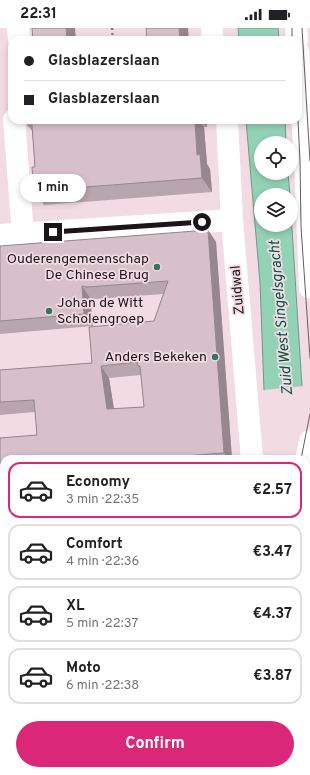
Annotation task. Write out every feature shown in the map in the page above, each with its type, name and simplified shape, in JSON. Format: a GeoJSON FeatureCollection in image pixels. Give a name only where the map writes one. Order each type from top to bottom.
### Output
{"type":"FeatureCollection","features":[{"type":"Feature","properties":{"kind":"street"},"geometry":{"type":"LineString","coordinates":[[302,115],[310,288]]}},
{"type":"Feature","properties":{"kind":"street"},"geometry":{"type":"LineString","coordinates":[[14,124],[23,234]]}},
{"type":"Feature","properties":{"kind":"street","name":"Zuidwal"},"geometry":{"type":"LineString","coordinates":[[227,124],[232,220],[252,455]]}},
{"type":"Feature","properties":{"kind":"street"},"geometry":{"type":"LineString","coordinates":[[0,235],[232,220]]}},
{"type":"Feature","properties":{"kind":"water"},"geometry":{"type":"Polygon","coordinates":[[[238,28],[278,28],[279,36],[239,36],[238,28]]]}},
{"type":"Feature","properties":{"kind":"water"},"geometry":{"type":"Polygon","coordinates":[[[246,124],[285,124],[286,136],[254,136],[254,180],[289,180],[289,188],[254,188],[254,213],[246,124]]]}},
{"type":"Feature","properties":{"kind":"water","name":"Zuid West Singelsgracht"},"geometry":{"type":"Polygon","coordinates":[[[256,232],[292,232],[302,387],[264,390],[260,282],[256,232]]]}},
{"type":"Feature","properties":{"kind":"pier"},"geometry":{"type":"Polygon","coordinates":[[[303,386],[304,393],[310,405],[310,451],[291,440],[277,424],[272,417],[264,390],[303,386]]]}},
{"type":"Feature","properties":{"kind":"building"},"geometry":{"type":"Polygon","coordinates":[[[32,28],[66,28],[67,36],[33,36],[32,28]]]}},
{"type":"Feature","properties":{"kind":"building"},"geometry":{"type":"Polygon","coordinates":[[[146,28],[179,28],[180,36],[147,36],[146,28]]]}},
{"type":"Feature","properties":{"kind":"building"},"geometry":{"type":"Polygon","coordinates":[[[28,124],[195,124],[197,155],[200,154],[202,178],[34,191],[32,167],[35,167],[32,125],[28,126],[28,124]]]}},
{"type":"Feature","properties":{"kind":"building"},"geometry":{"type":"Polygon","coordinates":[[[208,230],[224,453],[198,455],[0,455],[0,438],[37,435],[34,400],[0,402],[0,370],[92,363],[89,327],[154,321],[168,281],[87,287],[82,286],[84,314],[0,321],[0,246],[208,230]],[[137,362],[101,366],[107,409],[144,407],[140,366],[138,366],[137,362]]]}},
{"type":"Feature","properties":{"kind":"tram line"},"geometry":{"type":"LineString","coordinates":[[292,28],[292,36]]}},
{"type":"Feature","properties":{"kind":"tram line"},"geometry":{"type":"LineString","coordinates":[[302,28],[310,161]]}},
{"type":"Feature","properties":{"kind":"tram line"},"geometry":{"type":"LineString","coordinates":[[298,124],[301,227],[310,358]]}},
{"type":"Feature","properties":{"kind":"tram line"},"geometry":{"type":"LineString","coordinates":[[302,455],[310,414]]}},
{"type":"Feature","properties":{"kind":"place","name":"Ouderengemeenschap De Chinese Brug"},"geometry":{"type":"Point","coordinates":[157,267]}},
{"type":"Feature","properties":{"kind":"place","name":"Johan de Witt Scholengroep"},"geometry":{"type":"Point","coordinates":[49,311]}},
{"type":"Feature","properties":{"kind":"place","name":"Anders Bekeken"},"geometry":{"type":"Point","coordinates":[215,357]}},
{"type":"Feature","properties":{"kind":"route"},"geometry":{"type":"LineString","coordinates":[[53,232],[202,222]]}}]}
